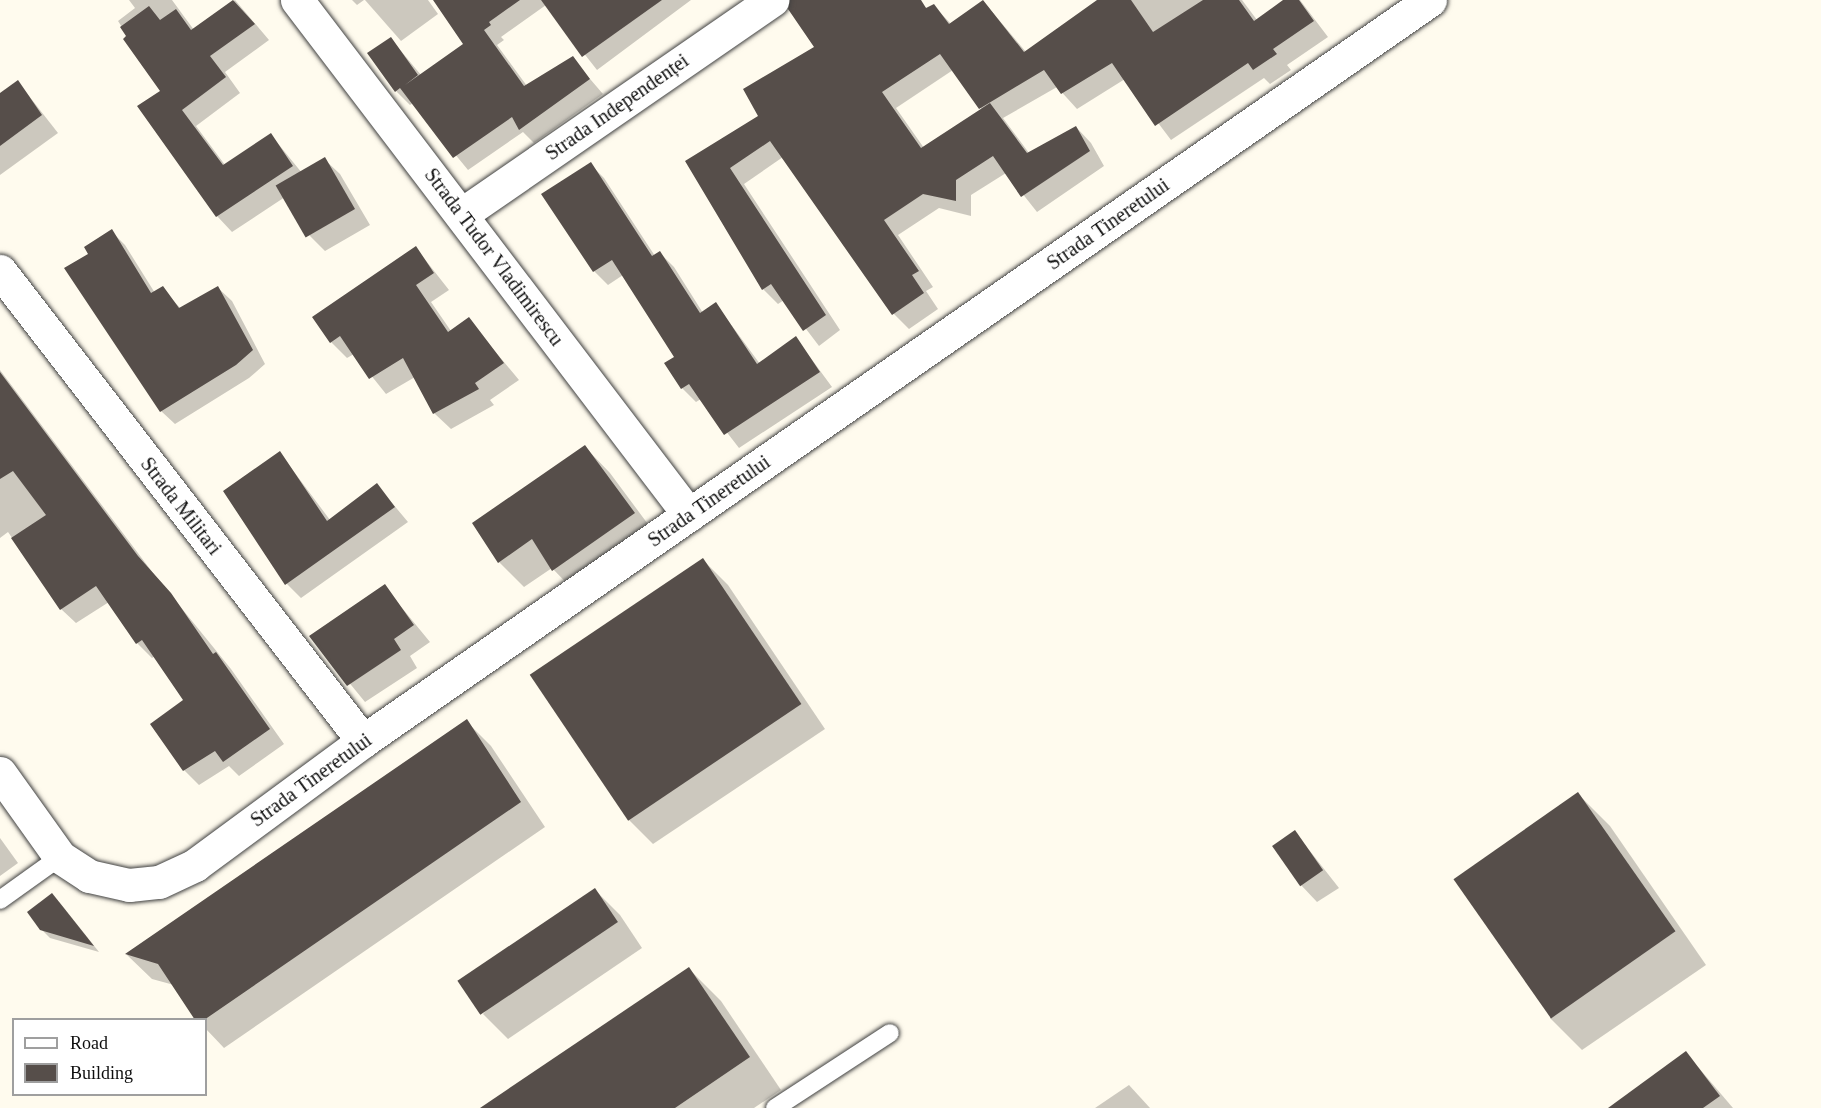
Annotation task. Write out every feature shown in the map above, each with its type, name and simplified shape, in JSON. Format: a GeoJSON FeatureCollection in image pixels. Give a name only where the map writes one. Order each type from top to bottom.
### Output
{"type":"FeatureCollection","features":[{"type":"Feature","properties":{"kind":"street","name":"Strada Tudor Vladimirescu"},"geometry":{"type":"LineString","coordinates":[[297,0],[689,515]]}},
{"type":"Feature","properties":{"kind":"street","name":"Strada Independenței"},"geometry":{"type":"LineString","coordinates":[[462,214],[772,0]]}},
{"type":"Feature","properties":{"kind":"street","name":"Strada Tineretului"},"geometry":{"type":"LineString","coordinates":[[0,773],[60,857],[89,876],[129,885],[159,882],[195,865],[363,741],[1430,0]]}},
{"type":"Feature","properties":{"kind":"street","name":"Strada Militari"},"geometry":{"type":"LineString","coordinates":[[0,271],[363,741]]}},
{"type":"Feature","properties":{"kind":"lane"},"geometry":{"type":"LineString","coordinates":[[0,900],[60,857]]}},
{"type":"Feature","properties":{"kind":"lane"},"geometry":{"type":"LineString","coordinates":[[775,1108],[890,1033]]}},
{"type":"Feature","properties":{"kind":"building"},"geometry":{"type":"Polygon","coordinates":[[[233,0],[255,24],[210,56],[226,77],[182,110],[223,165],[271,133],[293,166],[216,217],[137,106],[160,91],[123,39],[126,36],[120,27],[149,6],[160,20],[176,9],[191,30],[233,0]]]}},
{"type":"Feature","properties":{"kind":"building"},"geometry":{"type":"Polygon","coordinates":[[[433,0],[520,0],[489,22],[491,25],[484,30],[524,86],[573,56],[590,79],[519,130],[512,117],[453,158],[400,88],[395,92],[367,53],[391,37],[418,75],[405,85],[463,44],[433,0]]]}},
{"type":"Feature","properties":{"kind":"building"},"geometry":{"type":"Polygon","coordinates":[[[541,0],[662,0],[582,57],[541,0]]]}},
{"type":"Feature","properties":{"kind":"building"},"geometry":{"type":"Polygon","coordinates":[[[790,0],[921,0],[926,8],[934,4],[949,24],[983,0],[1024,52],[1097,0],[1131,0],[1153,32],[1203,0],[1239,0],[1254,21],[1283,0],[1299,0],[1314,21],[1273,49],[1277,54],[1253,70],[1248,63],[1155,126],[1112,63],[1061,94],[1044,70],[979,109],[940,54],[882,92],[921,148],[990,103],[1027,153],[1076,126],[1090,151],[1021,197],[993,156],[956,180],[956,201],[923,194],[884,220],[919,271],[912,275],[924,293],[892,315],[770,141],[730,168],[826,315],[803,331],[771,284],[762,290],[685,161],[758,116],[743,89],[814,47],[788,9],[790,0]]]}},
{"type":"Feature","properties":{"kind":"building"},"geometry":{"type":"Polygon","coordinates":[[[18,80],[42,115],[0,146],[0,93],[18,80]]]}},
{"type":"Feature","properties":{"kind":"building"},"geometry":{"type":"Polygon","coordinates":[[[325,157],[355,209],[306,237],[276,186],[325,157]]]}},
{"type":"Feature","properties":{"kind":"building"},"geometry":{"type":"Polygon","coordinates":[[[591,162],[652,256],[660,251],[700,313],[716,302],[757,364],[796,336],[820,372],[724,435],[689,384],[681,389],[664,363],[674,357],[612,260],[593,272],[541,194],[591,162]]]}},
{"type":"Feature","properties":{"kind":"building"},"geometry":{"type":"Polygon","coordinates":[[[112,229],[151,293],[163,286],[179,308],[218,286],[253,350],[236,365],[160,412],[64,268],[88,254],[84,247],[112,229]]]}},
{"type":"Feature","properties":{"kind":"building"},"geometry":{"type":"Polygon","coordinates":[[[416,246],[434,273],[416,285],[448,332],[469,317],[504,363],[475,383],[479,389],[433,414],[403,358],[369,379],[340,336],[330,343],[312,317],[416,246]]]}},
{"type":"Feature","properties":{"kind":"building"},"geometry":{"type":"Polygon","coordinates":[[[0,372],[138,556],[171,593],[213,654],[216,652],[270,729],[223,762],[215,751],[183,771],[150,724],[183,700],[142,640],[136,644],[96,586],[60,610],[11,538],[46,515],[13,471],[0,479],[0,372]]]}},
{"type":"Feature","properties":{"kind":"building"},"geometry":{"type":"Polygon","coordinates":[[[585,445],[635,513],[552,571],[532,539],[498,563],[472,523],[585,445]]]}},
{"type":"Feature","properties":{"kind":"building"},"geometry":{"type":"Polygon","coordinates":[[[280,451],[327,521],[377,483],[395,507],[285,585],[223,491],[280,451]]]}},
{"type":"Feature","properties":{"kind":"building"},"geometry":{"type":"Polygon","coordinates":[[[703,558],[801,704],[628,821],[530,675],[703,558]]]}},
{"type":"Feature","properties":{"kind":"building"},"geometry":{"type":"Polygon","coordinates":[[[385,584],[414,625],[394,639],[401,650],[347,686],[309,636],[385,584]]]}},
{"type":"Feature","properties":{"kind":"building"},"geometry":{"type":"Polygon","coordinates":[[[467,719],[521,802],[207,1018],[194,1018],[158,964],[125,954],[467,719]]]}},
{"type":"Feature","properties":{"kind":"building"},"geometry":{"type":"Polygon","coordinates":[[[1578,792],[1676,931],[1551,1018],[1453,879],[1578,792]]]}},
{"type":"Feature","properties":{"kind":"building"},"geometry":{"type":"Polygon","coordinates":[[[1295,830],[1323,870],[1300,886],[1272,846],[1295,830]]]}},
{"type":"Feature","properties":{"kind":"building"},"geometry":{"type":"Polygon","coordinates":[[[595,888],[618,922],[480,1015],[457,981],[595,888]]]}},
{"type":"Feature","properties":{"kind":"building"},"geometry":{"type":"Polygon","coordinates":[[[52,893],[94,946],[40,930],[27,912],[52,893]]]}},
{"type":"Feature","properties":{"kind":"building"},"geometry":{"type":"Polygon","coordinates":[[[689,967],[750,1057],[675,1108],[480,1108],[689,967]]]}},
{"type":"Feature","properties":{"kind":"building"},"geometry":{"type":"Polygon","coordinates":[[[1686,1051],[1720,1096],[1703,1108],[1608,1108],[1686,1051]]]}}]}
